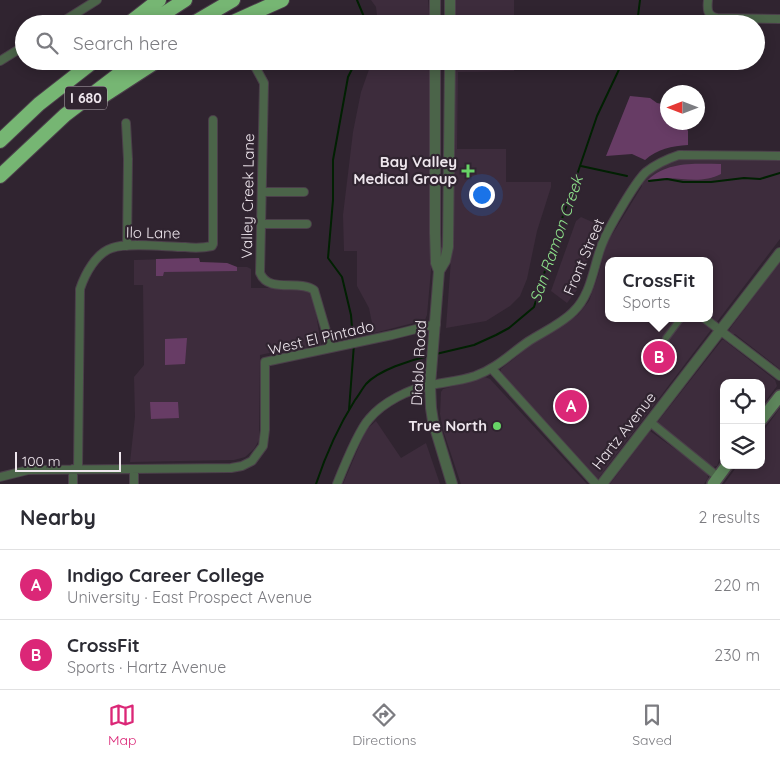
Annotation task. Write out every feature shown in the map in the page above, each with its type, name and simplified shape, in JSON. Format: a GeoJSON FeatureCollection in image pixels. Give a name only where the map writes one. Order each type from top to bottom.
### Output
{"type":"FeatureCollection","features":[{"type":"Feature","properties":{"kind":"highway"},"geometry":{"type":"LineString","coordinates":[[140,15],[160,0]]}},
{"type":"Feature","properties":{"kind":"highway"},"geometry":{"type":"LineString","coordinates":[[162,15],[185,0]]}},
{"type":"Feature","properties":{"kind":"highway"},"geometry":{"type":"LineString","coordinates":[[207,15],[233,0]]}},
{"type":"Feature","properties":{"kind":"highway"},"geometry":{"type":"LineString","coordinates":[[249,15],[282,0]]}},
{"type":"Feature","properties":{"kind":"highway","name":"I 680"},"geometry":{"type":"LineString","coordinates":[[0,141],[39,104],[82,70]]}},
{"type":"Feature","properties":{"kind":"highway","name":"I 680"},"geometry":{"type":"LineString","coordinates":[[0,176],[65,115],[124,70]]}},
{"type":"Feature","properties":{"kind":"highway"},"geometry":{"type":"LineString","coordinates":[[40,140],[66,125],[108,92],[143,70]]}},
{"type":"Feature","properties":{"kind":"main road"},"geometry":{"type":"LineString","coordinates":[[765,415],[780,396]]}},
{"type":"Feature","properties":{"kind":"main road"},"geometry":{"type":"LineString","coordinates":[[715,480],[724,469]]}},
{"type":"Feature","properties":{"kind":"street"},"geometry":{"type":"LineString","coordinates":[[73,15],[97,0]]}},
{"type":"Feature","properties":{"kind":"street"},"geometry":{"type":"LineString","coordinates":[[435,15],[436,0]]}},
{"type":"Feature","properties":{"kind":"street"},"geometry":{"type":"LineString","coordinates":[[450,0],[450,15]]}},
{"type":"Feature","properties":{"kind":"street"},"geometry":{"type":"LineString","coordinates":[[708,0],[710,15]]}},
{"type":"Feature","properties":{"kind":"street"},"geometry":{"type":"LineString","coordinates":[[765,19],[780,19]]}},
{"type":"Feature","properties":{"kind":"street"},"geometry":{"type":"LineString","coordinates":[[0,61],[15,52]]}},
{"type":"Feature","properties":{"kind":"street","name":"Valley Creek Lane"},"geometry":{"type":"LineString","coordinates":[[257,70],[264,83],[260,273],[263,280],[271,284],[308,286],[314,290],[334,347]]}},
{"type":"Feature","properties":{"kind":"street","name":"Diablo Road"},"geometry":{"type":"LineString","coordinates":[[435,70],[435,233],[436,263],[439,271],[430,385],[433,421],[452,484]]}},
{"type":"Feature","properties":{"kind":"street","name":"Diablo Road"},"geometry":{"type":"LineString","coordinates":[[439,271],[446,261],[448,248],[450,70]]}},
{"type":"Feature","properties":{"kind":"street","name":"Ilo Lane"},"geometry":{"type":"LineString","coordinates":[[73,484],[80,289],[83,278],[102,254],[112,248],[127,246],[200,248],[214,244],[213,120]]}},
{"type":"Feature","properties":{"kind":"street"},"geometry":{"type":"LineString","coordinates":[[126,123],[128,159],[127,246]]}},
{"type":"Feature","properties":{"kind":"street","name":"Front Street"},"geometry":{"type":"LineString","coordinates":[[337,484],[367,420],[379,410],[417,389],[430,385],[455,382],[492,369],[527,342],[573,312],[583,300],[589,288],[602,243],[636,184],[649,170],[666,160],[680,155],[780,156]]}},
{"type":"Feature","properties":{"kind":"street"},"geometry":{"type":"LineString","coordinates":[[262,192],[304,192]]}},
{"type":"Feature","properties":{"kind":"street"},"geometry":{"type":"LineString","coordinates":[[261,224],[308,224]]}},
{"type":"Feature","properties":{"kind":"street","name":"Hartz Avenue"},"geometry":{"type":"LineString","coordinates":[[602,484],[780,253]]}},
{"type":"Feature","properties":{"kind":"street"},"geometry":{"type":"LineString","coordinates":[[666,338],[678,322]]}},
{"type":"Feature","properties":{"kind":"street"},"geometry":{"type":"LineString","coordinates":[[709,322],[780,376]]}},
{"type":"Feature","properties":{"kind":"street","name":"West El Pintado"},"geometry":{"type":"LineString","coordinates":[[0,476],[28,470],[230,468],[242,466],[252,460],[263,446],[265,430],[265,362],[436,324]]}},
{"type":"Feature","properties":{"kind":"street"},"geometry":{"type":"LineString","coordinates":[[492,369],[596,484]]}},
{"type":"Feature","properties":{"kind":"street"},"geometry":{"type":"LineString","coordinates":[[650,422],[715,480]]}},
{"type":"Feature","properties":{"kind":"street"},"geometry":{"type":"LineString","coordinates":[[134,469],[134,484]]}},
{"type":"Feature","properties":{"kind":"shaded area"},"geometry":{"type":"Polygon","coordinates":[[[371,0],[428,0],[429,15],[377,15],[376,7],[371,0]]]}},
{"type":"Feature","properties":{"kind":"shaded area"},"geometry":{"type":"Polygon","coordinates":[[[455,0],[514,0],[514,15],[454,15],[455,0]]]}},
{"type":"Feature","properties":{"kind":"shaded area"},"geometry":{"type":"Polygon","coordinates":[[[369,70],[431,70],[431,270],[427,315],[425,320],[374,333],[369,308],[357,286],[357,251],[344,251],[343,215],[353,132],[361,92],[369,70]]]}},
{"type":"Feature","properties":{"kind":"shaded area"},"geometry":{"type":"Polygon","coordinates":[[[454,70],[514,70],[458,72],[457,149],[506,149],[506,182],[551,182],[537,231],[527,279],[520,296],[510,306],[486,321],[446,328],[454,218],[454,70]]]}},
{"type":"Feature","properties":{"kind":"shaded area"},"geometry":{"type":"Polygon","coordinates":[[[630,96],[650,98],[660,104],[660,130],[688,131],[688,145],[665,149],[645,160],[632,154],[606,156],[630,96]]]}},
{"type":"Feature","properties":{"kind":"shaded area"},"geometry":{"type":"Polygon","coordinates":[[[679,160],[780,160],[780,239],[597,480],[501,373],[501,369],[531,345],[578,315],[589,301],[607,243],[642,184],[652,172],[679,160]]]}},
{"type":"Feature","properties":{"kind":"shaded area"},"geometry":{"type":"Polygon","coordinates":[[[721,164],[721,174],[708,179],[666,178],[648,180],[664,169],[682,165],[721,164]]]}},
{"type":"Feature","properties":{"kind":"shaded area"},"geometry":{"type":"Polygon","coordinates":[[[581,217],[599,225],[599,228],[582,279],[577,290],[567,303],[551,291],[576,221],[581,217]]]}},
{"type":"Feature","properties":{"kind":"shaded area"},"geometry":{"type":"Polygon","coordinates":[[[199,258],[200,262],[227,263],[251,269],[251,288],[305,288],[309,290],[315,307],[321,345],[298,347],[260,355],[259,440],[254,449],[245,457],[234,460],[130,462],[135,417],[134,377],[144,365],[143,285],[134,285],[134,260],[199,258]]]}},
{"type":"Feature","properties":{"kind":"shaded area"},"geometry":{"type":"Polygon","coordinates":[[[199,258],[200,262],[227,263],[237,267],[237,271],[164,272],[163,276],[156,276],[156,259],[199,258]]]}},
{"type":"Feature","properties":{"kind":"shaded area"},"geometry":{"type":"Polygon","coordinates":[[[780,261],[780,369],[729,330],[780,261]]]}},
{"type":"Feature","properties":{"kind":"shaded area"},"geometry":{"type":"Polygon","coordinates":[[[187,338],[185,364],[165,365],[165,339],[187,338]]]}},
{"type":"Feature","properties":{"kind":"shaded area"},"geometry":{"type":"Polygon","coordinates":[[[722,340],[775,380],[777,386],[765,402],[765,379],[720,379],[720,459],[717,466],[713,467],[656,424],[722,340]]]}},
{"type":"Feature","properties":{"kind":"shaded area"},"geometry":{"type":"Polygon","coordinates":[[[485,377],[490,379],[587,484],[461,484],[443,430],[440,414],[441,392],[443,389],[485,377]]]}},
{"type":"Feature","properties":{"kind":"shaded area"},"geometry":{"type":"Polygon","coordinates":[[[150,402],[178,402],[179,418],[151,419],[150,402]]]}},
{"type":"Feature","properties":{"kind":"shaded area"},"geometry":{"type":"Polygon","coordinates":[[[780,408],[780,484],[724,484],[735,469],[765,469],[765,429],[780,408]]]}},
{"type":"Feature","properties":{"kind":"shaded area"},"geometry":{"type":"Polygon","coordinates":[[[376,421],[401,458],[426,443],[440,484],[343,484],[366,430],[376,421]]]}},
{"type":"Feature","properties":{"kind":"shaded area"},"geometry":{"type":"Polygon","coordinates":[[[650,431],[707,472],[708,478],[704,484],[610,484],[650,431]]]}},
{"type":"Feature","properties":{"kind":"waterway"},"geometry":{"type":"LineString","coordinates":[[357,0],[363,15]]}},
{"type":"Feature","properties":{"kind":"waterway","name":"San Ramon Creek"},"geometry":{"type":"LineString","coordinates":[[638,15],[640,0]]}},
{"type":"Feature","properties":{"kind":"waterway"},"geometry":{"type":"LineString","coordinates":[[352,70],[348,77],[333,160],[333,200],[328,258],[342,277],[351,315],[353,340]]}},
{"type":"Feature","properties":{"kind":"waterway","name":"San Ramon Creek"},"geometry":{"type":"LineString","coordinates":[[436,354],[474,345],[496,335],[509,328],[534,307],[597,116],[619,70]]}},
{"type":"Feature","properties":{"kind":"waterway"},"geometry":{"type":"LineString","coordinates":[[581,166],[627,176]]}},
{"type":"Feature","properties":{"kind":"waterway"},"geometry":{"type":"LineString","coordinates":[[649,181],[667,179],[683,182],[711,182],[744,178],[760,179],[780,173]]}},
{"type":"Feature","properties":{"kind":"waterway"},"geometry":{"type":"LineString","coordinates":[[349,410],[354,344]]}},
{"type":"Feature","properties":{"kind":"waterway","name":"San Ramon Creek"},"geometry":{"type":"LineString","coordinates":[[316,484],[328,451],[349,410],[366,384],[387,370],[429,356]]}},
{"type":"Feature","properties":{"kind":"place","name":"Bay Valley Medical Group"},"geometry":{"type":"Point","coordinates":[468,171]}},
{"type":"Feature","properties":{"kind":"place","name":"CrossFit"},"geometry":{"type":"Point","coordinates":[659,357]}},
{"type":"Feature","properties":{"kind":"place","name":"Indigo Career College"},"geometry":{"type":"Point","coordinates":[571,406]}},
{"type":"Feature","properties":{"kind":"place","name":"True North"},"geometry":{"type":"Point","coordinates":[497,426]}}]}
